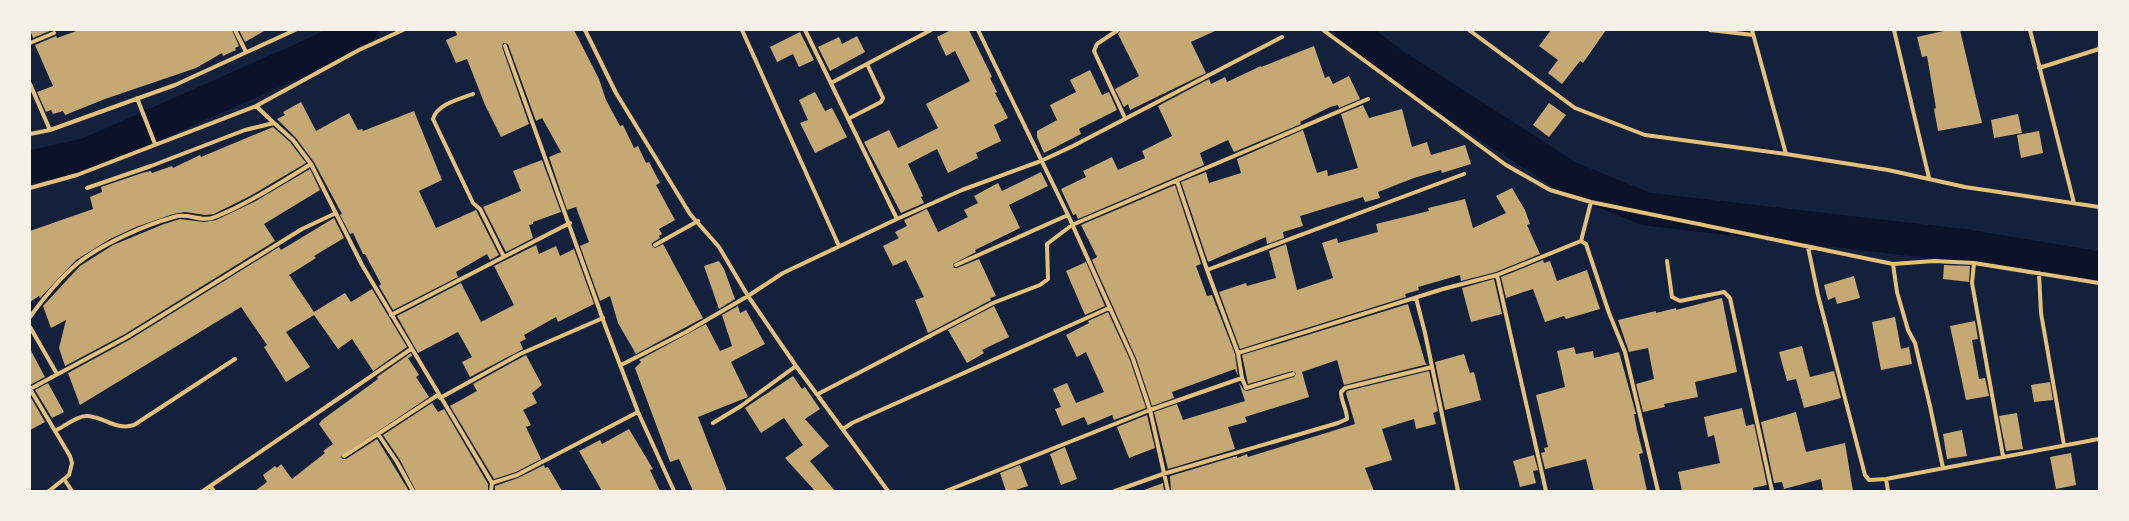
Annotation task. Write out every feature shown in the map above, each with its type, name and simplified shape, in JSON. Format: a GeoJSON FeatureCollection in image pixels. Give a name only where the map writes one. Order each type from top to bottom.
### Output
{"type":"FeatureCollection","features":[{"type":"Feature","properties":{"kind":"street"},"geometry":{"type":"LineString","coordinates":[[235,30],[246,52]]}},
{"type":"Feature","properties":{"kind":"street"},"geometry":{"type":"LineString","coordinates":[[30,134],[50,130],[175,85],[295,30]]}},
{"type":"Feature","properties":{"kind":"street"},"geometry":{"type":"LineString","coordinates":[[30,188],[77,175],[256,106],[359,50],[403,30]]}},
{"type":"Feature","properties":{"kind":"street"},"geometry":{"type":"LineString","coordinates":[[585,30],[616,93],[690,214],[698,221],[719,247],[748,296],[796,366],[844,429],[888,491]]}},
{"type":"Feature","properties":{"kind":"street"},"geometry":{"type":"LineString","coordinates":[[742,30],[839,246]]}},
{"type":"Feature","properties":{"kind":"street"},"geometry":{"type":"LineString","coordinates":[[805,30],[897,219]]}},
{"type":"Feature","properties":{"kind":"street"},"geometry":{"type":"LineString","coordinates":[[831,83],[931,30]]}},
{"type":"Feature","properties":{"kind":"street"},"geometry":{"type":"LineString","coordinates":[[978,30],[1068,215],[1133,359],[1150,410],[1168,491]]}},
{"type":"Feature","properties":{"kind":"street"},"geometry":{"type":"LineString","coordinates":[[1118,30],[1097,44],[1094,51],[1125,118]]}},
{"type":"Feature","properties":{"kind":"street"},"geometry":{"type":"LineString","coordinates":[[1323,30],[1506,165],[1550,190],[1591,202],[1893,264],[1934,261],[1974,263],[2099,283]]}},
{"type":"Feature","properties":{"kind":"street"},"geometry":{"type":"LineString","coordinates":[[1469,30],[1575,108],[1645,135],[1786,154],[1929,178],[1965,187],[2099,207]]}},
{"type":"Feature","properties":{"kind":"street"},"geometry":{"type":"LineString","coordinates":[[1710,30],[1753,35]]}},
{"type":"Feature","properties":{"kind":"street"},"geometry":{"type":"LineString","coordinates":[[1752,30],[1786,154]]}},
{"type":"Feature","properties":{"kind":"street"},"geometry":{"type":"LineString","coordinates":[[1894,30],[1929,178]]}},
{"type":"Feature","properties":{"kind":"street"},"geometry":{"type":"LineString","coordinates":[[2030,30],[2074,203]]}},
{"type":"Feature","properties":{"kind":"street"},"geometry":{"type":"LineString","coordinates":[[30,43],[54,33]]}},
{"type":"Feature","properties":{"kind":"street"},"geometry":{"type":"LineString","coordinates":[[621,366],[748,296],[783,273],[962,190],[1041,161],[1073,146],[1282,37]]}},
{"type":"Feature","properties":{"kind":"street"},"geometry":{"type":"LineString","coordinates":[[506,46],[638,412],[674,491]]}},
{"type":"Feature","properties":{"kind":"street"},"geometry":{"type":"LineString","coordinates":[[2039,68],[2099,49]]}},
{"type":"Feature","properties":{"kind":"street"},"geometry":{"type":"LineString","coordinates":[[848,119],[882,102],[883,98],[867,64]]}},
{"type":"Feature","properties":{"kind":"street"},"geometry":{"type":"LineString","coordinates":[[30,84],[50,130]]}},
{"type":"Feature","properties":{"kind":"street"},"geometry":{"type":"LineString","coordinates":[[473,94],[441,107],[435,113],[433,119],[473,203],[480,209],[504,257]]}},
{"type":"Feature","properties":{"kind":"street"},"geometry":{"type":"LineString","coordinates":[[137,98],[155,144]]}},
{"type":"Feature","properties":{"kind":"street"},"geometry":{"type":"LineString","coordinates":[[818,394],[993,303],[1040,285],[1048,279],[1047,244],[1072,225],[1177,182],[1368,98]]}},
{"type":"Feature","properties":{"kind":"street"},"geometry":{"type":"LineString","coordinates":[[256,106],[293,140],[311,164],[391,315],[492,483],[491,491]]}},
{"type":"Feature","properties":{"kind":"street"},"geometry":{"type":"LineString","coordinates":[[87,188],[151,166],[245,130],[274,123]]}},
{"type":"Feature","properties":{"kind":"street"},"geometry":{"type":"LineString","coordinates":[[30,317],[41,302],[78,263],[96,251],[150,225],[176,216],[187,216],[198,220],[215,217],[276,185],[311,164]]}},
{"type":"Feature","properties":{"kind":"street"},"geometry":{"type":"LineString","coordinates":[[1207,270],[1464,174]]}},
{"type":"Feature","properties":{"kind":"street"},"geometry":{"type":"LineString","coordinates":[[1177,182],[1207,270],[1238,353],[1242,378],[1246,388],[1293,374]]}},
{"type":"Feature","properties":{"kind":"street"},"geometry":{"type":"LineString","coordinates":[[1581,241],[1591,202]]}},
{"type":"Feature","properties":{"kind":"street"},"geometry":{"type":"LineString","coordinates":[[49,491],[69,475],[72,462],[70,456],[30,389],[127,337],[302,229],[336,213]]}},
{"type":"Feature","properties":{"kind":"street"},"geometry":{"type":"LineString","coordinates":[[956,265],[1068,215]]}},
{"type":"Feature","properties":{"kind":"street"},"geometry":{"type":"LineString","coordinates":[[655,245],[698,221]]}},
{"type":"Feature","properties":{"kind":"street"},"geometry":{"type":"LineString","coordinates":[[391,315],[570,224]]}},
{"type":"Feature","properties":{"kind":"street"},"geometry":{"type":"LineString","coordinates":[[1238,353],[1443,289],[1497,275],[1581,241]]}},
{"type":"Feature","properties":{"kind":"street"},"geometry":{"type":"LineString","coordinates":[[1581,241],[1586,244],[1609,313],[1625,352],[1658,491]]}},
{"type":"Feature","properties":{"kind":"street"},"geometry":{"type":"LineString","coordinates":[[1808,247],[1818,295],[1865,475],[1869,480],[1886,479],[2099,438]]}},
{"type":"Feature","properties":{"kind":"street"},"geometry":{"type":"LineString","coordinates":[[1667,261],[1672,297],[1674,300],[1680,301],[1724,292],[1730,298],[1772,491]]}},
{"type":"Feature","properties":{"kind":"street"},"geometry":{"type":"LineString","coordinates":[[1974,263],[1972,283],[2003,456]]}},
{"type":"Feature","properties":{"kind":"street"},"geometry":{"type":"LineString","coordinates":[[1893,264],[1897,292],[1908,330],[1915,344],[1943,468]]}},
{"type":"Feature","properties":{"kind":"street"},"geometry":{"type":"LineString","coordinates":[[2039,273],[2041,313],[2064,445]]}},
{"type":"Feature","properties":{"kind":"street"},"geometry":{"type":"LineString","coordinates":[[1497,275],[1546,491]]}},
{"type":"Feature","properties":{"kind":"street"},"geometry":{"type":"LineString","coordinates":[[1416,298],[1458,491]]}},
{"type":"Feature","properties":{"kind":"street"},"geometry":{"type":"LineString","coordinates":[[844,429],[852,423],[1109,308]]}},
{"type":"Feature","properties":{"kind":"street"},"geometry":{"type":"LineString","coordinates":[[344,456],[439,396],[520,354],[603,318]]}},
{"type":"Feature","properties":{"kind":"street"},"geometry":{"type":"LineString","coordinates":[[30,327],[57,374]]}},
{"type":"Feature","properties":{"kind":"street"},"geometry":{"type":"LineString","coordinates":[[203,491],[411,349]]}},
{"type":"Feature","properties":{"kind":"street"},"geometry":{"type":"LineString","coordinates":[[55,432],[84,416],[94,417],[121,428],[134,425],[234,360]]}},
{"type":"Feature","properties":{"kind":"street"},"geometry":{"type":"LineString","coordinates":[[713,423],[741,406],[796,366]]}},
{"type":"Feature","properties":{"kind":"street"},"geometry":{"type":"LineString","coordinates":[[1115,491],[1163,474],[1338,423],[1347,419],[1347,413],[1341,398],[1341,392],[1345,388],[1432,367]]}},
{"type":"Feature","properties":{"kind":"street"},"geometry":{"type":"LineString","coordinates":[[946,491],[1150,410],[1242,378]]}},
{"type":"Feature","properties":{"kind":"street"},"geometry":{"type":"LineString","coordinates":[[492,483],[517,475],[638,412]]}},
{"type":"Feature","properties":{"kind":"street"},"geometry":{"type":"LineString","coordinates":[[378,434],[397,462],[413,491]]}},
{"type":"Feature","properties":{"kind":"street"},"geometry":{"type":"LineString","coordinates":[[64,479],[72,491]]}},
{"type":"Feature","properties":{"kind":"street"},"geometry":{"type":"LineString","coordinates":[[1886,479],[1888,491]]}},
{"type":"Feature","properties":{"kind":"street"},"geometry":{"type":"LineString","coordinates":[[210,486],[214,491]]}},
{"type":"Feature","properties":{"kind":"building"},"geometry":{"type":"Polygon","coordinates":[[[30,30],[52,30],[33,38],[30,30]]]}},
{"type":"Feature","properties":{"kind":"building"},"geometry":{"type":"Polygon","coordinates":[[[79,30],[232,30],[239,46],[235,48],[236,50],[223,56],[222,53],[196,68],[105,99],[65,115],[63,111],[53,114],[51,110],[46,112],[37,92],[53,86],[35,45],[56,36],[57,38],[79,30]]]}},
{"type":"Feature","properties":{"kind":"building"},"geometry":{"type":"Polygon","coordinates":[[[239,30],[266,30],[245,42],[239,30]]]}},
{"type":"Feature","properties":{"kind":"building"},"geometry":{"type":"Polygon","coordinates":[[[455,30],[574,30],[599,79],[606,100],[620,126],[623,125],[634,148],[638,146],[646,163],[649,162],[660,183],[656,185],[675,220],[659,229],[662,234],[659,236],[660,238],[652,243],[652,246],[655,248],[663,244],[703,318],[636,354],[618,323],[610,296],[600,301],[580,246],[589,242],[576,207],[567,210],[549,157],[561,152],[542,118],[536,121],[508,44],[503,43],[502,47],[529,124],[501,137],[485,105],[467,59],[456,63],[446,40],[457,35],[455,30]]]}},
{"type":"Feature","properties":{"kind":"building"},"geometry":{"type":"Polygon","coordinates":[[[951,30],[969,30],[992,77],[990,78],[997,92],[995,93],[1008,118],[994,125],[1001,141],[976,153],[978,158],[948,173],[937,149],[908,164],[923,196],[921,197],[924,203],[901,213],[864,142],[889,130],[898,148],[938,128],[926,104],[970,81],[955,51],[946,56],[937,37],[951,30]]]}},
{"type":"Feature","properties":{"kind":"building"},"geometry":{"type":"Polygon","coordinates":[[[1121,30],[1217,30],[1191,42],[1206,73],[1130,110],[1128,104],[1124,107],[1115,89],[1139,76],[1118,34],[1121,30]]]}},
{"type":"Feature","properties":{"kind":"building"},"geometry":{"type":"Polygon","coordinates":[[[1551,30],[1606,30],[1583,63],[1580,61],[1562,84],[1548,73],[1558,60],[1539,46],[1551,30]]]}},
{"type":"Feature","properties":{"kind":"building"},"geometry":{"type":"Polygon","coordinates":[[[1948,30],[1960,30],[1982,123],[1938,131],[1934,109],[1936,108],[1927,56],[1922,57],[1917,37],[1948,30]]]}},
{"type":"Feature","properties":{"kind":"building"},"geometry":{"type":"Polygon","coordinates":[[[800,32],[814,60],[799,67],[793,54],[777,62],[770,47],[800,32]]]}},
{"type":"Feature","properties":{"kind":"building"},"geometry":{"type":"Polygon","coordinates":[[[857,36],[865,52],[830,71],[818,47],[839,37],[842,44],[857,36]]]}},
{"type":"Feature","properties":{"kind":"building"},"geometry":{"type":"Polygon","coordinates":[[[1314,46],[1325,78],[1329,76],[1333,84],[1349,76],[1360,99],[1339,108],[1338,105],[1330,107],[1300,122],[1301,124],[1234,152],[1228,140],[1200,153],[1204,165],[1078,219],[1076,214],[1073,215],[1061,189],[1086,177],[1083,171],[1112,157],[1118,170],[1145,158],[1142,151],[1172,136],[1158,106],[1209,79],[1211,84],[1225,77],[1227,82],[1261,66],[1314,46]]]}},
{"type":"Feature","properties":{"kind":"building"},"geometry":{"type":"Polygon","coordinates":[[[1090,70],[1102,95],[1109,92],[1117,110],[1079,129],[1081,134],[1044,153],[1037,137],[1037,131],[1057,120],[1050,105],[1076,92],[1070,80],[1090,70]]]}},
{"type":"Feature","properties":{"kind":"building"},"geometry":{"type":"Polygon","coordinates":[[[815,92],[825,111],[832,108],[847,137],[815,153],[800,123],[808,120],[799,100],[815,92]]]}},
{"type":"Feature","properties":{"kind":"building"},"geometry":{"type":"Polygon","coordinates":[[[301,102],[316,131],[349,113],[358,130],[362,129],[363,131],[414,111],[442,180],[419,191],[436,228],[476,210],[499,255],[490,260],[487,254],[456,272],[458,277],[393,310],[379,286],[381,284],[365,254],[363,254],[353,233],[350,234],[340,215],[342,214],[314,162],[296,138],[277,119],[285,115],[283,112],[301,102]]]}},
{"type":"Feature","properties":{"kind":"building"},"geometry":{"type":"Polygon","coordinates":[[[1549,103],[1566,115],[1549,137],[1533,125],[1549,103]]]}},
{"type":"Feature","properties":{"kind":"building"},"geometry":{"type":"Polygon","coordinates":[[[1363,105],[1369,118],[1402,109],[1412,147],[1427,142],[1431,155],[1465,145],[1471,164],[1442,173],[1441,170],[1414,178],[1378,192],[1380,198],[1365,202],[1363,197],[1300,216],[1303,226],[1283,232],[1284,238],[1267,244],[1266,237],[1208,262],[1181,182],[1206,172],[1209,183],[1241,173],[1237,159],[1303,130],[1317,173],[1327,170],[1328,176],[1358,168],[1341,114],[1363,105]]]}},
{"type":"Feature","properties":{"kind":"building"},"geometry":{"type":"Polygon","coordinates":[[[2018,114],[2022,133],[1994,138],[1991,120],[2018,114]]]}},
{"type":"Feature","properties":{"kind":"building"},"geometry":{"type":"Polygon","coordinates":[[[273,127],[290,142],[306,163],[250,196],[214,214],[205,215],[185,212],[173,214],[136,227],[110,239],[76,260],[40,298],[39,296],[30,302],[30,231],[93,209],[90,197],[102,192],[101,187],[142,173],[151,171],[152,173],[172,166],[173,168],[200,155],[201,157],[273,127]]]}},
{"type":"Feature","properties":{"kind":"building"},"geometry":{"type":"Polygon","coordinates":[[[2039,131],[2043,153],[2021,158],[2017,135],[2039,131]]]}},
{"type":"Feature","properties":{"kind":"building"},"geometry":{"type":"Polygon","coordinates":[[[542,160],[561,212],[533,222],[533,224],[529,225],[533,238],[506,252],[483,207],[521,191],[513,171],[542,160]]]}},
{"type":"Feature","properties":{"kind":"building"},"geometry":{"type":"Polygon","coordinates":[[[310,169],[320,190],[264,224],[275,241],[125,334],[65,366],[59,348],[66,320],[51,328],[43,306],[80,266],[113,245],[164,224],[180,219],[204,222],[216,220],[254,202],[310,169]]]}},
{"type":"Feature","properties":{"kind":"building"},"geometry":{"type":"Polygon","coordinates":[[[1041,172],[1048,186],[1009,205],[1020,228],[975,250],[976,252],[953,264],[954,268],[957,268],[979,259],[996,296],[928,333],[915,300],[924,297],[906,260],[893,266],[883,246],[899,238],[895,232],[907,226],[904,220],[927,209],[938,232],[968,217],[964,210],[978,203],[974,196],[998,183],[1002,191],[1041,172]]]}},
{"type":"Feature","properties":{"kind":"building"},"geometry":{"type":"Polygon","coordinates":[[[1175,185],[1201,264],[1196,266],[1207,296],[1212,295],[1235,354],[1238,376],[1235,369],[1172,392],[1174,398],[1152,406],[1136,358],[1092,260],[1097,257],[1081,225],[1175,185]]]}},
{"type":"Feature","properties":{"kind":"building"},"geometry":{"type":"Polygon","coordinates":[[[1512,188],[1525,210],[1530,224],[1527,225],[1540,254],[1496,272],[1461,281],[1460,275],[1418,287],[1419,290],[1405,294],[1406,297],[1240,349],[1219,292],[1246,283],[1247,286],[1276,278],[1269,251],[1286,244],[1297,290],[1333,278],[1322,243],[1337,238],[1338,243],[1378,232],[1376,224],[1429,211],[1428,208],[1465,199],[1473,228],[1506,213],[1496,196],[1512,188]]]}},
{"type":"Feature","properties":{"kind":"building"},"geometry":{"type":"Polygon","coordinates":[[[334,218],[344,238],[314,256],[316,258],[289,275],[314,312],[345,293],[351,302],[372,289],[407,347],[373,371],[352,339],[338,349],[314,315],[286,332],[310,367],[286,382],[264,347],[267,345],[241,307],[80,405],[68,373],[129,340],[279,247],[281,250],[334,218]]]}},
{"type":"Feature","properties":{"kind":"building"},"geometry":{"type":"Polygon","coordinates":[[[536,245],[539,254],[556,246],[560,256],[574,249],[594,304],[558,322],[556,317],[524,335],[526,339],[520,342],[523,349],[470,377],[462,362],[472,357],[458,332],[418,353],[397,316],[461,283],[481,322],[514,305],[494,266],[536,245]]]}},
{"type":"Feature","properties":{"kind":"building"},"geometry":{"type":"Polygon","coordinates":[[[1543,260],[1544,263],[1550,261],[1557,281],[1587,270],[1600,309],[1566,319],[1564,316],[1545,322],[1533,289],[1506,298],[1501,277],[1543,260]]]}},
{"type":"Feature","properties":{"kind":"building"},"geometry":{"type":"Polygon","coordinates":[[[719,261],[724,269],[735,299],[719,309],[704,266],[719,261]]]}},
{"type":"Feature","properties":{"kind":"building"},"geometry":{"type":"Polygon","coordinates":[[[1086,262],[1105,306],[1085,315],[1066,271],[1086,262]]]}},
{"type":"Feature","properties":{"kind":"building"},"geometry":{"type":"Polygon","coordinates":[[[1944,265],[1970,266],[1969,282],[1943,279],[1944,265]]]}},
{"type":"Feature","properties":{"kind":"building"},"geometry":{"type":"Polygon","coordinates":[[[1854,276],[1860,298],[1837,304],[1835,297],[1828,300],[1824,285],[1854,276]]]}},
{"type":"Feature","properties":{"kind":"building"},"geometry":{"type":"Polygon","coordinates":[[[1494,279],[1502,314],[1471,322],[1462,288],[1494,279]]]}},
{"type":"Feature","properties":{"kind":"building"},"geometry":{"type":"Polygon","coordinates":[[[1722,298],[1737,372],[1695,382],[1698,397],[1664,404],[1665,407],[1643,412],[1636,384],[1654,379],[1648,348],[1629,352],[1618,320],[1656,311],[1656,313],[1676,308],[1676,310],[1722,298]]]}},
{"type":"Feature","properties":{"kind":"building"},"geometry":{"type":"Polygon","coordinates":[[[1408,304],[1426,365],[1344,385],[1337,360],[1302,372],[1309,397],[1245,417],[1247,422],[1228,427],[1235,449],[1168,469],[1154,412],[1177,404],[1183,420],[1245,401],[1239,383],[1244,390],[1247,391],[1294,377],[1296,373],[1292,371],[1248,384],[1242,355],[1408,304]]]}},
{"type":"Feature","properties":{"kind":"building"},"geometry":{"type":"Polygon","coordinates":[[[738,306],[740,313],[746,310],[765,344],[731,362],[748,397],[698,417],[727,491],[693,491],[679,459],[670,462],[635,368],[641,362],[639,360],[706,324],[720,351],[732,346],[722,315],[738,306]]]}},
{"type":"Feature","properties":{"kind":"building"},"geometry":{"type":"Polygon","coordinates":[[[994,306],[1009,337],[982,350],[984,353],[967,363],[948,330],[994,306]]]}},
{"type":"Feature","properties":{"kind":"building"},"geometry":{"type":"Polygon","coordinates":[[[1108,312],[1130,360],[1146,408],[1114,420],[1112,415],[1088,425],[1084,417],[1062,426],[1055,409],[1061,407],[1053,389],[1067,383],[1076,403],[1104,392],[1086,352],[1077,357],[1066,335],[1089,323],[1088,321],[1108,312]]]}},
{"type":"Feature","properties":{"kind":"building"},"geometry":{"type":"Polygon","coordinates":[[[1895,317],[1901,349],[1909,347],[1912,364],[1881,370],[1872,322],[1895,317]]]}},
{"type":"Feature","properties":{"kind":"building"},"geometry":{"type":"Polygon","coordinates":[[[1975,321],[1978,339],[1972,340],[1979,379],[1985,378],[1989,396],[1966,400],[1950,326],[1975,321]]]}},
{"type":"Feature","properties":{"kind":"building"},"geometry":{"type":"Polygon","coordinates":[[[1802,346],[1810,377],[1834,371],[1841,398],[1804,408],[1796,379],[1787,381],[1779,352],[1802,346]]]}},
{"type":"Feature","properties":{"kind":"building"},"geometry":{"type":"Polygon","coordinates":[[[1574,347],[1576,354],[1593,351],[1594,358],[1619,352],[1636,414],[1634,414],[1643,453],[1639,454],[1647,491],[1594,491],[1586,459],[1545,469],[1541,453],[1545,452],[1544,448],[1548,447],[1536,395],[1565,387],[1557,351],[1574,347]]]}},
{"type":"Feature","properties":{"kind":"building"},"geometry":{"type":"Polygon","coordinates":[[[30,349],[45,377],[30,385],[30,349]]]}},
{"type":"Feature","properties":{"kind":"building"},"geometry":{"type":"Polygon","coordinates":[[[411,353],[412,356],[408,358],[419,375],[416,377],[429,397],[341,456],[342,459],[346,459],[377,439],[409,491],[255,491],[267,482],[263,475],[275,466],[277,468],[281,464],[292,479],[325,453],[323,451],[333,444],[319,424],[322,420],[378,379],[377,377],[411,353]]]}},
{"type":"Feature","properties":{"kind":"building"},"geometry":{"type":"Polygon","coordinates":[[[1464,354],[1470,373],[1474,372],[1481,400],[1445,410],[1435,362],[1464,354]]]}},
{"type":"Feature","properties":{"kind":"building"},"geometry":{"type":"Polygon","coordinates":[[[526,355],[542,385],[532,393],[537,403],[523,410],[531,425],[526,427],[541,459],[516,472],[494,479],[450,406],[477,391],[473,384],[526,355]]]}},
{"type":"Feature","properties":{"kind":"building"},"geometry":{"type":"Polygon","coordinates":[[[1429,371],[1438,411],[1433,413],[1436,424],[1416,429],[1414,419],[1382,429],[1392,460],[1365,468],[1374,491],[1171,491],[1170,476],[1237,456],[1237,458],[1247,454],[1248,457],[1355,424],[1346,393],[1347,391],[1429,371]]]}},
{"type":"Feature","properties":{"kind":"building"},"geometry":{"type":"Polygon","coordinates":[[[793,376],[802,389],[805,387],[820,409],[805,419],[829,446],[810,461],[835,491],[815,491],[785,458],[803,445],[784,418],[761,433],[745,408],[793,376]]]}},
{"type":"Feature","properties":{"kind":"building"},"geometry":{"type":"Polygon","coordinates":[[[2050,382],[2053,400],[2034,402],[2031,385],[2050,382]]]}},
{"type":"Feature","properties":{"kind":"building"},"geometry":{"type":"Polygon","coordinates":[[[48,383],[64,412],[52,418],[35,390],[48,383]]]}},
{"type":"Feature","properties":{"kind":"building"},"geometry":{"type":"Polygon","coordinates":[[[30,396],[45,422],[30,430],[30,396]]]}},
{"type":"Feature","properties":{"kind":"building"},"geometry":{"type":"Polygon","coordinates":[[[432,403],[438,412],[444,409],[488,484],[488,491],[416,491],[400,460],[383,435],[432,403]]]}},
{"type":"Feature","properties":{"kind":"building"},"geometry":{"type":"Polygon","coordinates":[[[1742,408],[1746,426],[1754,424],[1767,485],[1753,488],[1753,491],[1682,491],[1678,472],[1720,463],[1714,435],[1708,437],[1704,417],[1742,408]]]}},
{"type":"Feature","properties":{"kind":"building"},"geometry":{"type":"Polygon","coordinates":[[[1796,412],[1806,452],[1845,443],[1853,491],[1823,491],[1821,479],[1784,489],[1782,482],[1774,483],[1761,422],[1796,412]]]}},
{"type":"Feature","properties":{"kind":"building"},"geometry":{"type":"Polygon","coordinates":[[[2017,413],[2023,449],[2006,451],[1999,416],[2017,413]]]}},
{"type":"Feature","properties":{"kind":"building"},"geometry":{"type":"Polygon","coordinates":[[[1147,415],[1155,448],[1129,458],[1117,427],[1147,415]]]}},
{"type":"Feature","properties":{"kind":"building"},"geometry":{"type":"Polygon","coordinates":[[[629,429],[653,469],[650,470],[660,491],[602,491],[579,451],[600,440],[602,444],[629,429]]]}},
{"type":"Feature","properties":{"kind":"building"},"geometry":{"type":"Polygon","coordinates":[[[1962,430],[1967,456],[1947,459],[1943,434],[1962,430]]]}},
{"type":"Feature","properties":{"kind":"building"},"geometry":{"type":"Polygon","coordinates":[[[1065,447],[1077,479],[1061,485],[1050,454],[1065,447]]]}},
{"type":"Feature","properties":{"kind":"building"},"geometry":{"type":"Polygon","coordinates":[[[2071,453],[2076,485],[2056,489],[2050,457],[2071,453]]]}},
{"type":"Feature","properties":{"kind":"building"},"geometry":{"type":"Polygon","coordinates":[[[1534,455],[1538,470],[1533,471],[1536,483],[1520,487],[1513,461],[1534,455]]]}},
{"type":"Feature","properties":{"kind":"building"},"geometry":{"type":"Polygon","coordinates":[[[544,465],[545,468],[548,467],[562,491],[495,491],[495,486],[518,478],[544,465]]]}},
{"type":"Feature","properties":{"kind":"building"},"geometry":{"type":"Polygon","coordinates":[[[1020,465],[1028,486],[1013,491],[1006,491],[1000,473],[1020,465]]]}},
{"type":"Feature","properties":{"kind":"building"},"geometry":{"type":"Polygon","coordinates":[[[1163,483],[1164,491],[1144,490],[1163,483]]]}},
{"type":"Feature","properties":{"kind":"waterway"},"geometry":{"type":"LineString","coordinates":[[30,167],[88,154],[318,52],[361,30]]}},
{"type":"Feature","properties":{"kind":"waterway"},"geometry":{"type":"LineString","coordinates":[[1349,30],[1391,63],[1568,177],[1646,209],[1967,246],[2099,268]]}}]}
